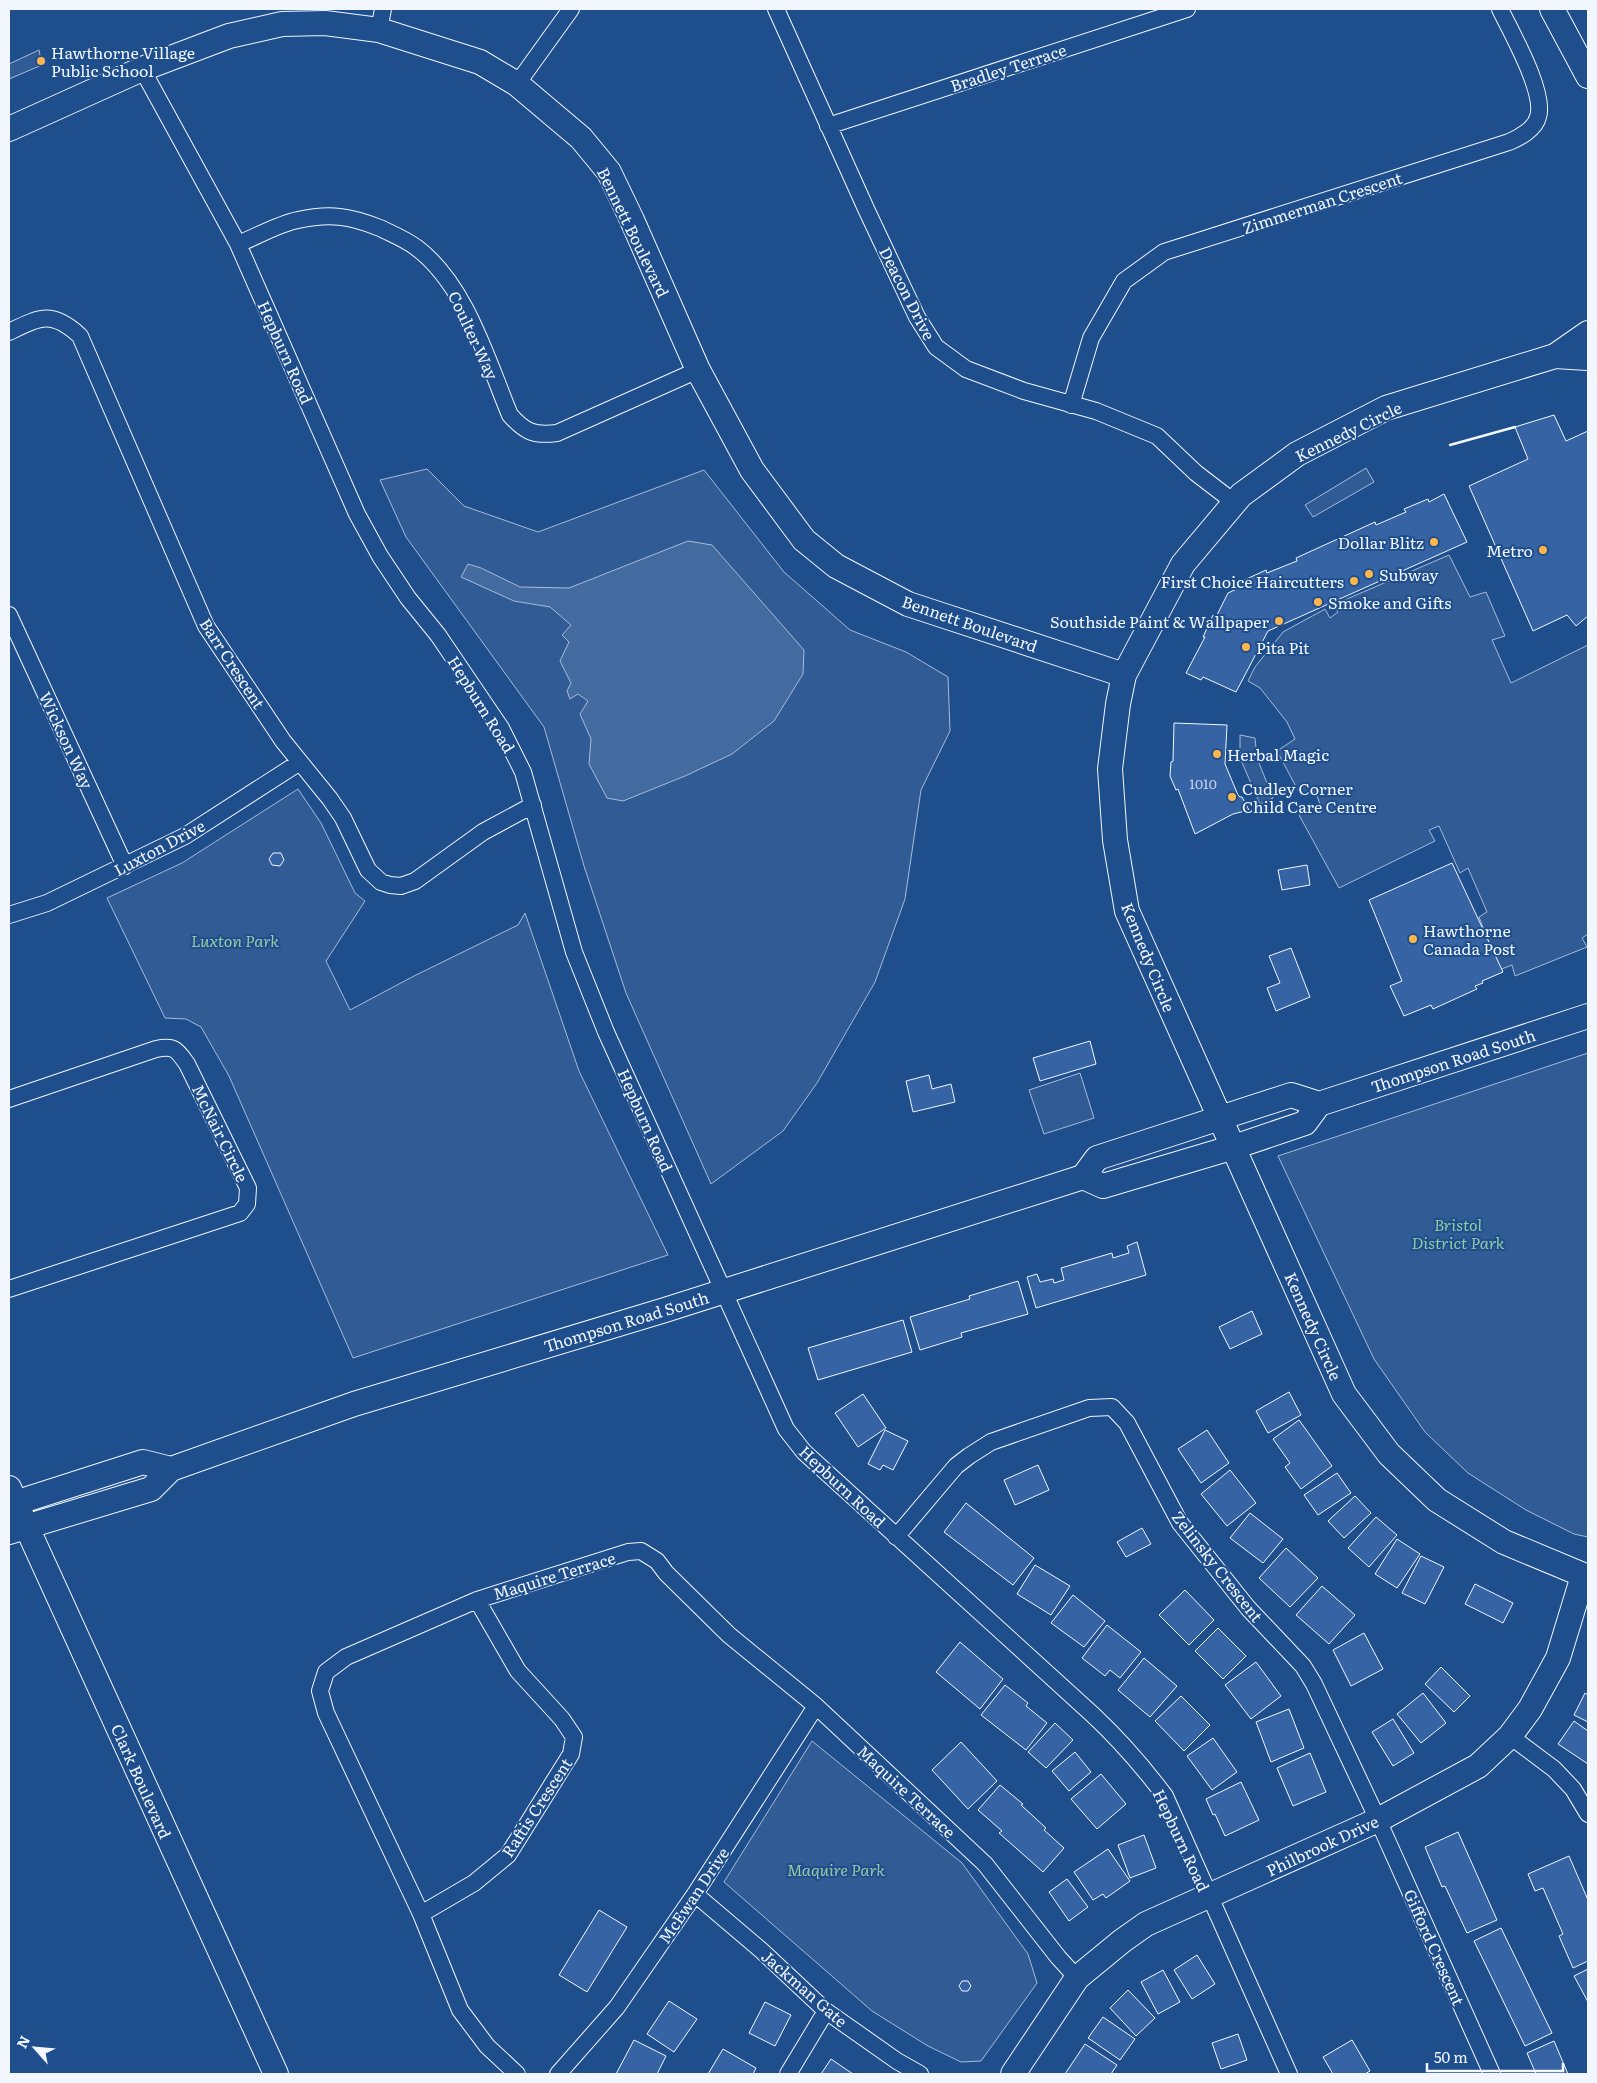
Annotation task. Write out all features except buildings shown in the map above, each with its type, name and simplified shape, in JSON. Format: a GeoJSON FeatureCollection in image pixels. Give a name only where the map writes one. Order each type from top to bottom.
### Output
{"type":"FeatureCollection","features":[{"type":"Feature","properties":{"kind":"street"},"geometry":{"type":"LineString","coordinates":[[517,84],[571,9]]}},
{"type":"Feature","properties":{"kind":"street","name":"Deacon Drive"},"geometry":{"type":"LineString","coordinates":[[776,9],[917,317],[936,347],[966,369],[1024,391],[1096,411],[1157,436],[1196,473],[1235,502]]}},
{"type":"Feature","properties":{"kind":"street","name":"Bradley Terrace"},"geometry":{"type":"LineString","coordinates":[[828,126],[1187,9]]}},
{"type":"Feature","properties":{"kind":"street","name":"Zimmerman Crescent"},"geometry":{"type":"LineString","coordinates":[[1071,405],[1090,338],[1119,289],[1124,281],[1164,252],[1509,142],[1527,131],[1538,118],[1539,102],[1536,86],[1500,9]]}},
{"type":"Feature","properties":{"kind":"street"},"geometry":{"type":"LineString","coordinates":[[1552,9],[1588,76]]}},
{"type":"Feature","properties":{"kind":"street","name":"Bennett Boulevard"},"geometry":{"type":"LineString","coordinates":[[9,129],[142,69],[229,36],[282,24],[381,19],[480,62],[517,84],[581,138],[609,172],[698,370],[752,470],[804,540],[836,566],[908,604],[1124,675]]}},
{"type":"Feature","properties":{"kind":"street","name":"Hepburn Road"},"geometry":{"type":"LineString","coordinates":[[142,69],[238,244],[357,514],[380,556],[408,598],[438,635],[501,728],[523,772],[574,952],[606,1032],[786,1430],[804,1452],[1125,1744],[1165,1796],[1289,2074]]}},
{"type":"Feature","properties":{"kind":"street","name":"Coulter Way"},"geometry":{"type":"LineString","coordinates":[[238,244],[297,220],[344,216],[365,222],[398,236],[437,267],[454,290],[470,319],[510,415],[521,428],[533,434],[557,433],[698,370]]}},
{"type":"Feature","properties":{"kind":"street","name":"Barr Crescent"},"geometry":{"type":"LineString","coordinates":[[9,332],[33,321],[58,319],[80,336],[206,626],[283,741],[343,818],[368,870],[380,882],[401,886],[415,881],[483,832],[533,805]]}},
{"type":"Feature","properties":{"kind":"street","name":"Kennedy Circle"},"geometry":{"type":"LineString","coordinates":[[1585,1577],[1504,1542],[1437,1500],[1389,1454],[1344,1394],[1127,911],[1115,840],[1110,769],[1124,675],[1183,564],[1242,495],[1297,454],[1386,408],[1555,356],[1588,333]]}},
{"type":"Feature","properties":{"kind":"street","name":"Kennedy Circle"},"geometry":{"type":"LineString","coordinates":[[1555,356],[1588,358]]}},
{"type":"Feature","properties":{"kind":"street","name":"Wickson Way"},"geometry":{"type":"LineString","coordinates":[[9,615],[125,866]]}},
{"type":"Feature","properties":{"kind":"street","name":"Luxton Drive"},"geometry":{"type":"LineString","coordinates":[[9,915],[47,902],[185,836],[300,762]]}},
{"type":"Feature","properties":{"kind":"street","name":"Thompson Road South"},"geometry":{"type":"LineString","coordinates":[[1319,1104],[1588,1016]]}},
{"type":"Feature","properties":{"kind":"street","name":"McNair Circle"},"geometry":{"type":"LineString","coordinates":[[9,1099],[156,1049],[167,1047],[177,1050],[187,1064],[248,1188],[247,1204],[240,1213],[9,1289]]}},
{"type":"Feature","properties":{"kind":"street"},"geometry":{"type":"LineString","coordinates":[[1291,1095],[1319,1104],[1305,1123],[1234,1147],[1103,1186],[1083,1177],[1097,1158],[1291,1095]]}},
{"type":"Feature","properties":{"kind":"street","name":"Thompson Road South"},"geometry":{"type":"LineString","coordinates":[[18,1530],[152,1489],[171,1469],[363,1401],[724,1291],[1083,1177]]}},
{"type":"Feature","properties":{"kind":"street","name":"Zelinsky Crescent"},"geometry":{"type":"LineString","coordinates":[[896,1537],[956,1466],[991,1442],[1089,1408],[1112,1407],[1127,1423],[1180,1523],[1248,1608],[1303,1666],[1314,1684],[1378,1820]]}},
{"type":"Feature","properties":{"kind":"street"},"geometry":{"type":"LineString","coordinates":[[11,1498],[143,1462],[171,1469]]}},
{"type":"Feature","properties":{"kind":"street","name":"Clark Boulevard"},"geometry":{"type":"LineString","coordinates":[[11,1498],[18,1530],[276,2074]]}},
{"type":"Feature","properties":{"kind":"street","name":"Maquire Terrace"},"geometry":{"type":"LineString","coordinates":[[517,2074],[486,2046],[460,2010],[421,1914],[326,1713],[320,1691],[326,1672],[346,1657],[477,1600],[628,1552],[641,1550],[657,1561],[666,1573],[729,1635],[816,1706],[985,1864],[1058,1957],[1077,1978]]}},
{"type":"Feature","properties":{"kind":"street","name":"Philbrook Drive"},"geometry":{"type":"LineString","coordinates":[[1013,2074],[1077,1978],[1146,1924],[1378,1820],[1478,1766],[1510,1736],[1530,1709],[1558,1658],[1585,1577]]}},
{"type":"Feature","properties":{"kind":"street","name":"Raftis Crescent"},"geometry":{"type":"LineString","coordinates":[[421,1914],[474,1883],[508,1855],[571,1754],[574,1737],[566,1725],[518,1671],[477,1600]]}},
{"type":"Feature","properties":{"kind":"street","name":"McEwan Drive"},"geometry":{"type":"LineString","coordinates":[[558,2074],[617,2007],[695,1894],[816,1706]]}},
{"type":"Feature","properties":{"kind":"street"},"geometry":{"type":"LineString","coordinates":[[1510,1736],[1554,1769],[1567,1782],[1588,1814]]}},
{"type":"Feature","properties":{"kind":"street","name":"Gifford Crescent"},"geometry":{"type":"LineString","coordinates":[[1378,1820],[1492,2074]]}},
{"type":"Feature","properties":{"kind":"street","name":"Jackman Gate"},"geometry":{"type":"LineString","coordinates":[[695,1894],[762,1950],[826,2011],[897,2061],[920,2074]]}},
{"type":"Feature","properties":{"kind":"street"},"geometry":{"type":"LineString","coordinates":[[788,2074],[826,2011]]}},
{"type":"Feature","properties":{"kind":"shaded area"},"geometry":{"type":"Polygon","coordinates":[[[39,50],[42,65],[9,79],[9,64],[39,50]]]}},
{"type":"Feature","properties":{"kind":"shaded area"},"geometry":{"type":"Polygon","coordinates":[[[1366,468],[1374,482],[1313,517],[1305,505],[1366,468]]]}},
{"type":"Feature","properties":{"kind":"shaded area"},"geometry":{"type":"Polygon","coordinates":[[[427,469],[464,506],[538,532],[704,470],[784,572],[850,630],[906,652],[948,677],[950,731],[921,790],[905,899],[875,982],[817,1083],[783,1131],[711,1184],[626,993],[584,866],[544,727],[406,537],[380,480],[427,469]]]}},
{"type":"Feature","properties":{"kind":"shaded area"},"geometry":{"type":"Polygon","coordinates":[[[688,541],[712,545],[804,650],[803,674],[774,721],[732,754],[685,776],[623,801],[607,798],[589,764],[591,739],[580,714],[588,701],[578,694],[570,699],[567,691],[571,683],[560,661],[569,642],[562,635],[571,625],[550,607],[514,601],[461,577],[468,564],[481,568],[520,587],[569,588],[688,541]]]}},
{"type":"Feature","properties":{"kind":"shaded area"},"geometry":{"type":"Polygon","coordinates":[[[1449,555],[1470,597],[1486,592],[1505,636],[1492,640],[1511,683],[1588,645],[1588,934],[1582,938],[1587,947],[1515,976],[1512,965],[1499,970],[1479,917],[1487,912],[1468,868],[1460,873],[1439,826],[1429,830],[1435,841],[1339,888],[1299,815],[1320,804],[1315,791],[1301,796],[1277,751],[1295,739],[1287,722],[1260,688],[1248,681],[1255,667],[1283,632],[1325,609],[1330,618],[1338,612],[1333,605],[1449,555]]]}},
{"type":"Feature","properties":{"kind":"shaded area"},"geometry":{"type":"Polygon","coordinates":[[[1240,735],[1255,738],[1257,758],[1273,798],[1260,804],[1240,758],[1240,735]]]}},
{"type":"Feature","properties":{"kind":"shaded area"},"geometry":{"type":"Polygon","coordinates":[[[298,789],[321,823],[355,893],[365,901],[326,961],[350,1010],[518,925],[525,913],[579,1071],[668,1255],[353,1358],[229,1076],[201,1027],[186,1019],[165,1018],[107,898],[182,863],[298,789]]]}},
{"type":"Feature","properties":{"kind":"shaded area","name":"Bristol District Park"},"geometry":{"type":"Polygon","coordinates":[[[1588,1053],[1588,1537],[1574,1534],[1526,1510],[1468,1473],[1425,1432],[1374,1359],[1278,1156],[1588,1053]]]}},
{"type":"Feature","properties":{"kind":"shaded area"},"geometry":{"type":"Polygon","coordinates":[[[1080,1073],[1094,1118],[1044,1134],[1029,1090],[1080,1073]]]}},
{"type":"Feature","properties":{"kind":"shaded area"},"geometry":{"type":"Polygon","coordinates":[[[812,1741],[962,1863],[1028,1954],[1037,1983],[981,2061],[961,2062],[928,2046],[872,2011],[724,1882],[812,1741]]]}},
{"type":"Feature","properties":{"kind":"wall"},"geometry":{"type":"LineString","coordinates":[[1450,445],[1515,427]]}},
{"type":"Feature","properties":{"kind":"place","name":"Hawthorne Village Public School"},"geometry":{"type":"Point","coordinates":[41,61]}},
{"type":"Feature","properties":{"kind":"place","name":"Dollar Blitz"},"geometry":{"type":"Point","coordinates":[1434,542]}},
{"type":"Feature","properties":{"kind":"place","name":"Metro"},"geometry":{"type":"Point","coordinates":[1543,550]}},
{"type":"Feature","properties":{"kind":"place","name":"Subway"},"geometry":{"type":"Point","coordinates":[1369,574]}},
{"type":"Feature","properties":{"kind":"place","name":"First Choice Haircutters"},"geometry":{"type":"Point","coordinates":[1354,581]}},
{"type":"Feature","properties":{"kind":"place","name":"Smoke and Gifts"},"geometry":{"type":"Point","coordinates":[1318,602]}},
{"type":"Feature","properties":{"kind":"place","name":"Southside Paint & Wallpaper"},"geometry":{"type":"Point","coordinates":[1279,621]}},
{"type":"Feature","properties":{"kind":"place","name":"Pita Pit"},"geometry":{"type":"Point","coordinates":[1246,647]}},
{"type":"Feature","properties":{"kind":"place","name":"Herbal Magic"},"geometry":{"type":"Point","coordinates":[1217,754]}},
{"type":"Feature","properties":{"kind":"place","name":"Cudley Corner Child Care Centre"},"geometry":{"type":"Point","coordinates":[1232,797]}},
{"type":"Feature","properties":{"kind":"place","name":"Hawthorne Canada Post"},"geometry":{"type":"Point","coordinates":[1413,939]}},
{"type":"Feature","properties":{"kind":"park label","name":"Luxton Park"},"geometry":{"type":"Point","coordinates":[235,940]}},
{"type":"Feature","properties":{"kind":"park label","name":"Maquire Park"},"geometry":{"type":"Point","coordinates":[836,1869]}}]}
